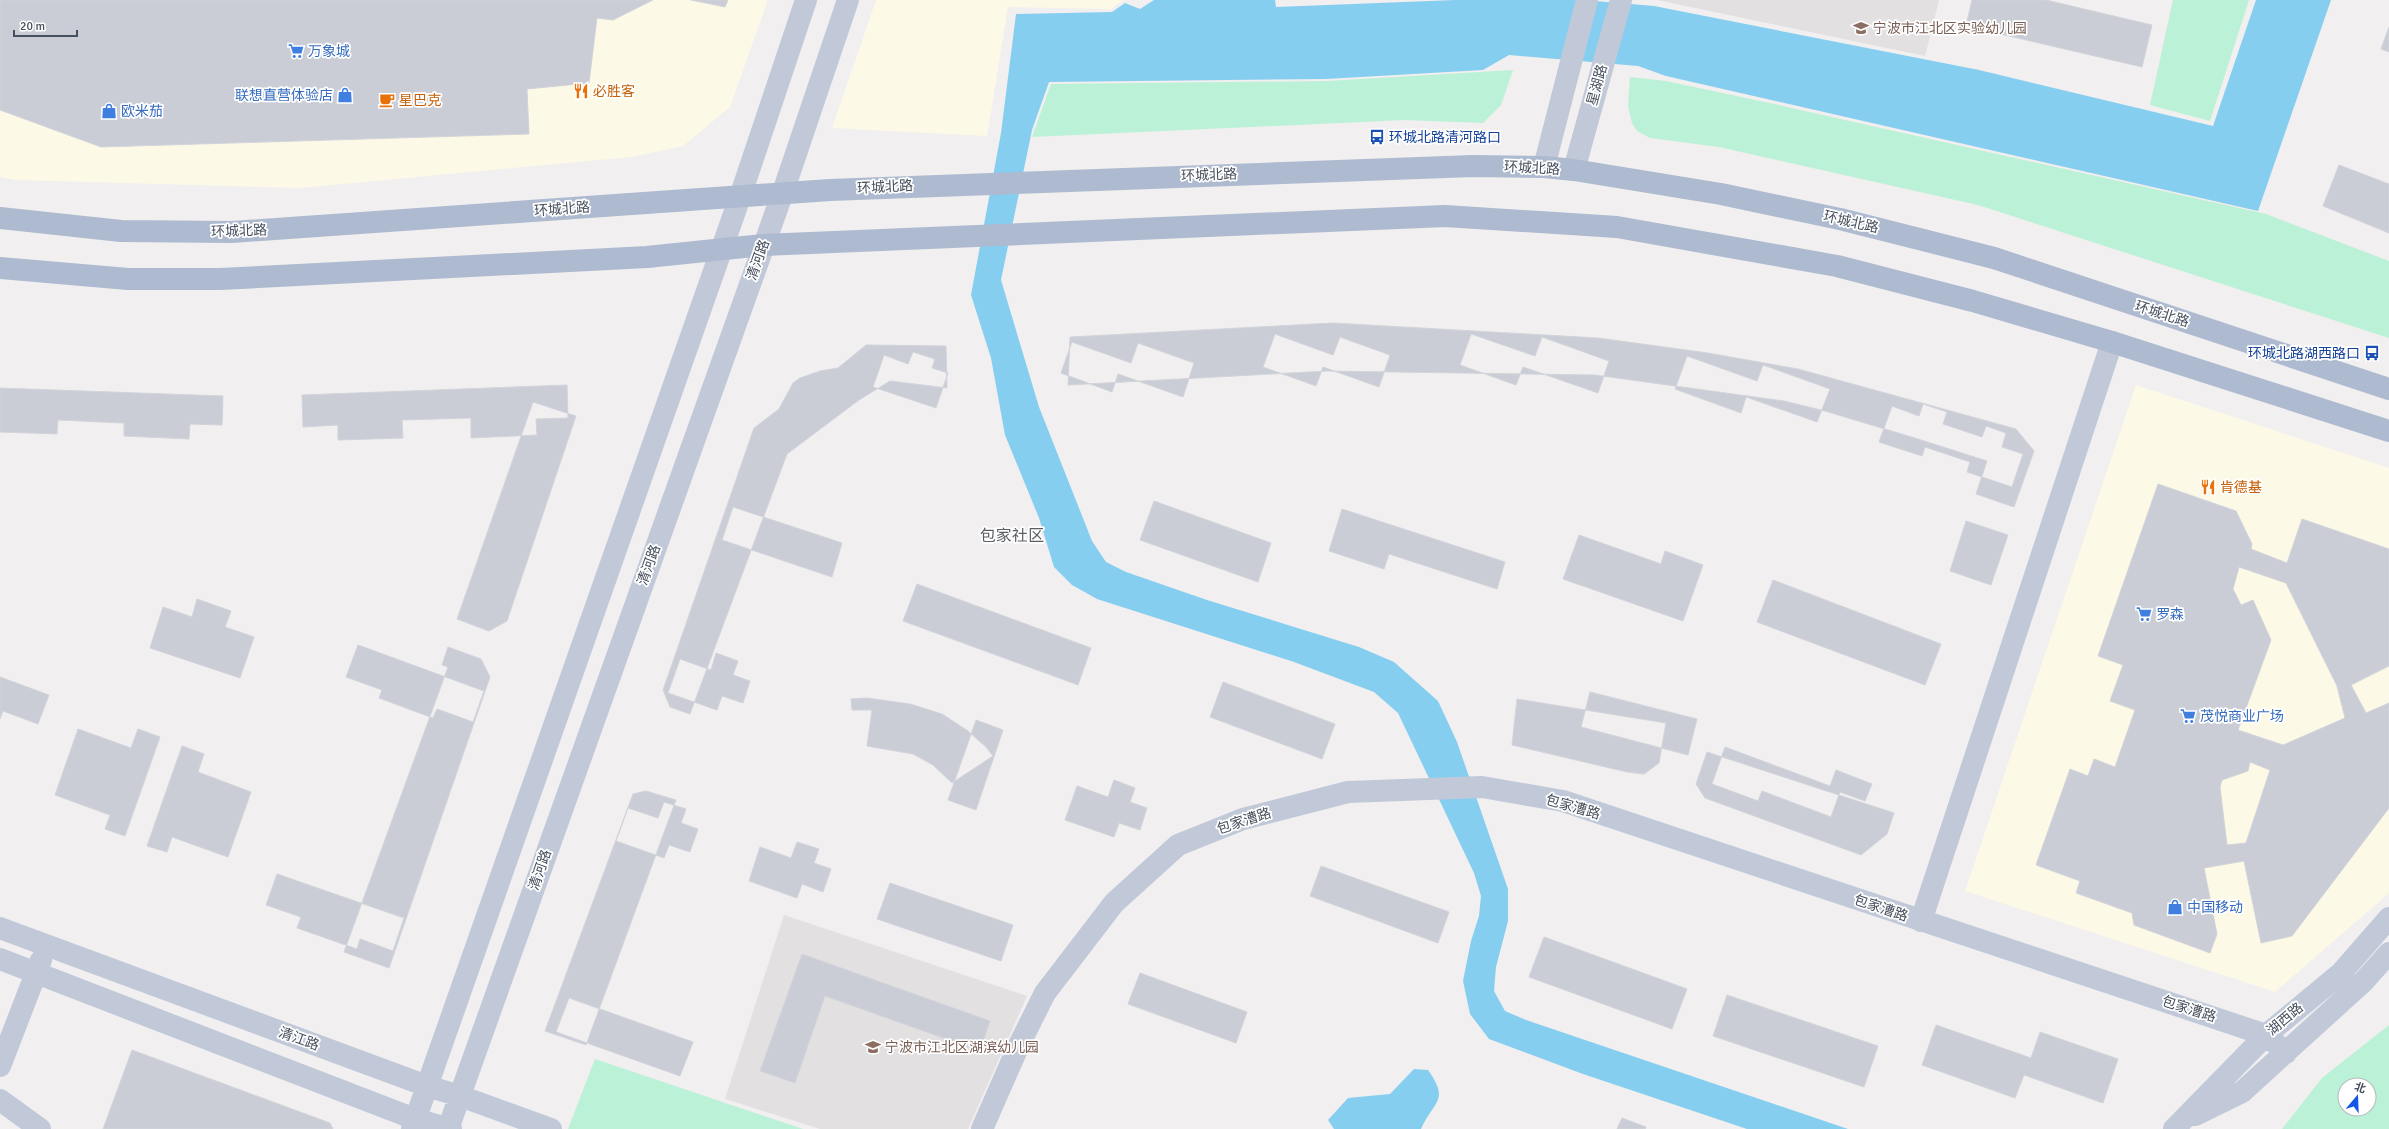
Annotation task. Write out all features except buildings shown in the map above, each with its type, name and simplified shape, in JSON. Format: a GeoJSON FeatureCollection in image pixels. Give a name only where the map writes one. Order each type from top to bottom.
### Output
{"type":"FeatureCollection","features":[{"type":"Feature","properties":{"kind":"main road","name":"环城北路"},"geometry":{"type":"LineString","coordinates":[[0,218],[121,231],[232,232],[740,197],[783,192],[1473,166],[1544,166],[1721,194],[1840,219],[1994,258],[2389,389]]}},
{"type":"Feature","properties":{"kind":"main road"},"geometry":{"type":"LineString","coordinates":[[0,268],[128,279],[220,279],[647,257],[721,248],[1445,216],[1556,222],[1617,227],[1837,266],[1973,301],[2112,342],[2389,431]]}},
{"type":"Feature","properties":{"kind":"street"},"geometry":{"type":"LineString","coordinates":[[413,1124],[740,197],[806,0]]}},
{"type":"Feature","properties":{"kind":"street","name":"清河路"},"geometry":{"type":"LineString","coordinates":[[449,1129],[783,192],[848,0]]}},
{"type":"Feature","properties":{"kind":"street"},"geometry":{"type":"LineString","coordinates":[[1544,166],[1587,0]]}},
{"type":"Feature","properties":{"kind":"street","name":"星湖路"},"geometry":{"type":"LineString","coordinates":[[1574,170],[1621,0]]}},
{"type":"Feature","properties":{"kind":"street"},"geometry":{"type":"LineString","coordinates":[[1921,921],[2112,342]]}},
{"type":"Feature","properties":{"kind":"street","name":"包家漕路"},"geometry":{"type":"LineString","coordinates":[[982,1129],[1018,1045],[1045,994],[1114,903],[1178,845],[1243,819],[1348,792],[1482,787],[1563,801],[2266,1035],[2286,1052]]}},
{"type":"Feature","properties":{"kind":"street","name":"湖西路"},"geometry":{"type":"LineString","coordinates":[[2178,1125],[2266,1035],[2341,973],[2389,918]]}},
{"type":"Feature","properties":{"kind":"street","name":"清江路"},"geometry":{"type":"LineString","coordinates":[[0,928],[427,1086],[460,1096],[551,1129]]}},
{"type":"Feature","properties":{"kind":"street"},"geometry":{"type":"LineString","coordinates":[[0,1066],[35,973],[48,946]]}},
{"type":"Feature","properties":{"kind":"street","name":"湖西路"},"geometry":{"type":"LineString","coordinates":[[2178,1125],[2242,1092],[2364,981],[2389,953]]}},
{"type":"Feature","properties":{"kind":"street"},"geometry":{"type":"LineString","coordinates":[[0,959],[413,1124],[449,1129]]}},
{"type":"Feature","properties":{"kind":"street"},"geometry":{"type":"LineString","coordinates":[[0,1100],[40,1129]]}},
{"type":"Feature","properties":{"kind":"shaded area","name":"万象城"},"geometry":{"type":"Polygon","coordinates":[[[0,0],[768,0],[730,107],[683,146],[631,157],[300,188],[16,180],[0,177],[0,0]]]}},
{"type":"Feature","properties":{"kind":"shaded area"},"geometry":{"type":"Polygon","coordinates":[[[876,0],[1123,0],[1111,9],[1008,7],[987,136],[832,128],[876,0]]]}},
{"type":"Feature","properties":{"kind":"shaded area","name":"宁波市江北区实验幼儿园"},"geometry":{"type":"Polygon","coordinates":[[[1657,0],[1939,0],[1925,56],[1657,0]]]}},
{"type":"Feature","properties":{"kind":"shaded area"},"geometry":{"type":"Polygon","coordinates":[[[2136,385],[2389,468],[2389,893],[2275,992],[1965,891],[2136,385]]]}},
{"type":"Feature","properties":{"kind":"shaded area","name":"宁波市江北区湖滨幼儿园"},"geometry":{"type":"Polygon","coordinates":[[[784,915],[1027,996],[968,1129],[820,1129],[725,1099],[784,915]]]}},
{"type":"Feature","properties":{"kind":"green space"},"geometry":{"type":"Polygon","coordinates":[[[2173,0],[2249,0],[2210,121],[2150,105],[2173,0]]]}},
{"type":"Feature","properties":{"kind":"green space"},"geometry":{"type":"Polygon","coordinates":[[[1513,70],[1501,105],[1483,123],[1405,120],[1032,137],[1051,84],[1328,81],[1513,70]]]}},
{"type":"Feature","properties":{"kind":"green space"},"geometry":{"type":"Polygon","coordinates":[[[1630,77],[1666,81],[1774,104],[2266,214],[2389,261],[2389,338],[1978,205],[1719,147],[1650,138],[1637,131],[1632,123],[1628,106],[1630,77]]]}},
{"type":"Feature","properties":{"kind":"green space"},"geometry":{"type":"Polygon","coordinates":[[[2389,1025],[2389,1129],[2282,1129],[2322,1078],[2389,1025]]]}},
{"type":"Feature","properties":{"kind":"green space"},"geometry":{"type":"Polygon","coordinates":[[[595,1059],[803,1129],[568,1129],[595,1059]]]}},
{"type":"Feature","properties":{"kind":"water"},"geometry":{"type":"Polygon","coordinates":[[[1154,0],[1275,0],[1276,7],[1455,0],[1583,0],[1654,6],[1979,70],[2213,126],[2256,0],[2331,0],[2258,211],[1666,76],[1638,66],[1509,55],[1483,70],[1326,79],[1049,82],[1032,130],[1001,280],[1039,407],[1092,541],[1106,562],[1126,572],[1207,600],[1359,647],[1394,662],[1438,701],[1457,742],[1508,889],[1508,921],[1496,967],[1494,991],[1505,1011],[1526,1020],[1848,1129],[1747,1129],[1583,1074],[1489,1039],[1470,1014],[1463,981],[1471,941],[1479,916],[1481,896],[1474,873],[1398,713],[1374,692],[1294,662],[1097,599],[1072,585],[1054,567],[1039,518],[1005,435],[991,358],[971,295],[1001,133],[1016,14],[1112,12],[1125,3],[1140,9],[1154,0]]]}},
{"type":"Feature","properties":{"kind":"water"},"geometry":{"type":"Polygon","coordinates":[[[1414,1069],[1428,1070],[1435,1080],[1439,1095],[1435,1106],[1421,1129],[1334,1129],[1328,1120],[1348,1098],[1390,1094],[1414,1069]]]}},
{"type":"Feature","properties":{"kind":"place","name":"宁波市江北区实验幼儿园"},"geometry":{"type":"Point","coordinates":[1861,28]}},
{"type":"Feature","properties":{"kind":"place","name":"万象城"},"geometry":{"type":"Point","coordinates":[296,51]}},
{"type":"Feature","properties":{"kind":"place","name":"必胜客"},"geometry":{"type":"Point","coordinates":[581,91]}},
{"type":"Feature","properties":{"kind":"place","name":"联想直营体验店"},"geometry":{"type":"Point","coordinates":[345,95]}},
{"type":"Feature","properties":{"kind":"place","name":"星巴克"},"geometry":{"type":"Point","coordinates":[387,100]}},
{"type":"Feature","properties":{"kind":"place","name":"欧米茄"},"geometry":{"type":"Point","coordinates":[109,111]}},
{"type":"Feature","properties":{"kind":"place","name":"环城北路清河路口"},"geometry":{"type":"Point","coordinates":[1377,137]}},
{"type":"Feature","properties":{"kind":"place","name":"环城北路湖西路口"},"geometry":{"type":"Point","coordinates":[2372,353]}},
{"type":"Feature","properties":{"kind":"place","name":"肯德基"},"geometry":{"type":"Point","coordinates":[2208,487]}},
{"type":"Feature","properties":{"kind":"place","name":"罗森"},"geometry":{"type":"Point","coordinates":[2144,614]}},
{"type":"Feature","properties":{"kind":"place","name":"茂悦商业广场"},"geometry":{"type":"Point","coordinates":[2188,716]}},
{"type":"Feature","properties":{"kind":"place","name":"中国移动"},"geometry":{"type":"Point","coordinates":[2175,907]}},
{"type":"Feature","properties":{"kind":"place","name":"宁波市江北区湖滨幼儿园"},"geometry":{"type":"Point","coordinates":[873,1047]}},
{"type":"Feature","properties":{"kind":"district","name":"包家社区"},"geometry":{"type":"Point","coordinates":[1012,536]}}]}
